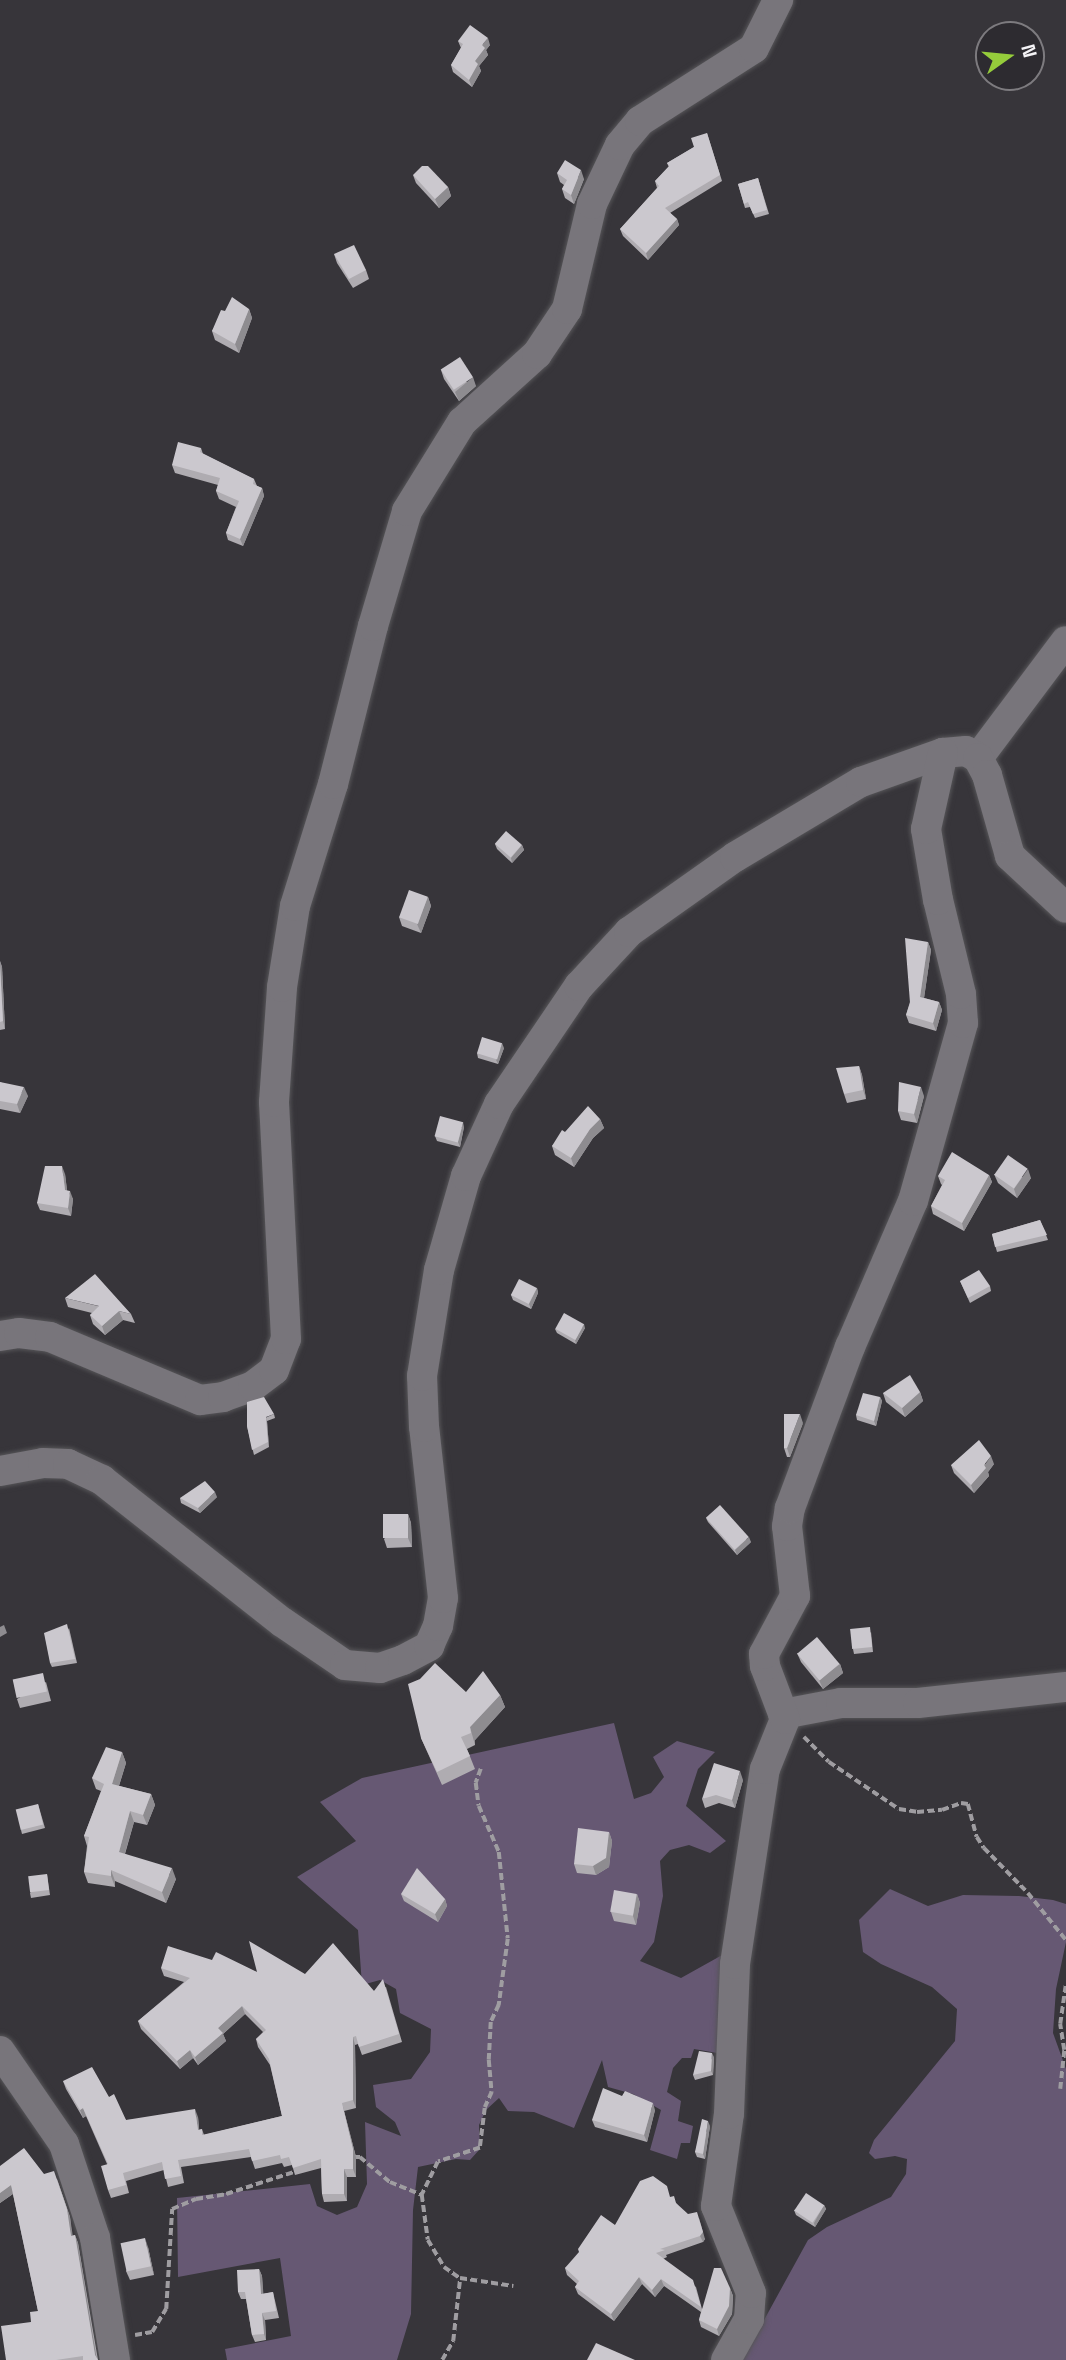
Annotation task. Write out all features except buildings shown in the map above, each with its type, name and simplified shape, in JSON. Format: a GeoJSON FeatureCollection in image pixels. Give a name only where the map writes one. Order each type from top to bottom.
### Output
{"type":"FeatureCollection","features":[{"type":"Feature","properties":{"kind":"street"},"geometry":{"type":"LineString","coordinates":[[0,1336],[19,1333],[50,1337],[200,1400],[223,1397],[253,1386],[274,1370],[286,1339],[274,1102],[282,987],[295,906],[333,784],[373,626],[407,511],[462,422],[537,354],[567,309],[592,204],[620,145],[640,121],[754,48],[778,0]]}},
{"type":"Feature","properties":{"kind":"street"},"geometry":{"type":"LineString","coordinates":[[978,758],[1066,641]]}},
{"type":"Feature","properties":{"kind":"street"},"geometry":{"type":"LineString","coordinates":[[0,1471],[43,1463],[68,1464],[102,1480],[282,1622],[345,1665],[380,1668],[403,1660],[429,1646],[438,1626],[443,1598],[424,1427],[422,1376],[439,1270],[466,1176],[499,1104],[579,986],[629,932],[734,857],[861,782],[943,753],[966,751],[978,758],[986,775],[1010,856],[1066,908]]}},
{"type":"Feature","properties":{"kind":"street"},"geometry":{"type":"LineString","coordinates":[[726,2360],[749,2319],[751,2293],[716,2206],[729,2114],[735,1964],[765,1769],[784,1717],[764,1654],[795,1596],[787,1526],[790,1508],[850,1347],[913,1201],[963,1023],[961,994],[938,900],[926,829],[943,753]]}},
{"type":"Feature","properties":{"kind":"street"},"geometry":{"type":"LineString","coordinates":[[784,1717],[841,1703],[918,1703],[1066,1687]]}},
{"type":"Feature","properties":{"kind":"street"},"geometry":{"type":"LineString","coordinates":[[0,2051],[64,2144],[95,2238],[114,2350]]}},
{"type":"Feature","properties":{"kind":"path"},"geometry":{"type":"LineString","coordinates":[[784,1717],[829,1762],[899,1809],[917,1812],[942,1810],[961,1802],[968,1804],[977,1837],[984,1847],[1028,1893],[1066,1940]]}},
{"type":"Feature","properties":{"kind":"path"},"geometry":{"type":"LineString","coordinates":[[481,1769],[476,1783],[479,1806],[499,1852],[508,1940],[499,2005],[491,2022],[489,2060],[492,2092],[485,2108],[480,2148],[438,2162],[422,2195],[428,2240],[444,2267],[460,2278],[513,2286]]}},
{"type":"Feature","properties":{"kind":"path"},"geometry":{"type":"LineString","coordinates":[[1060,2090],[1064,2050],[1060,2024],[1066,1982]]}},
{"type":"Feature","properties":{"kind":"path"},"geometry":{"type":"LineString","coordinates":[[348,2157],[360,2157],[390,2182],[422,2195]]}},
{"type":"Feature","properties":{"kind":"path"},"geometry":{"type":"LineString","coordinates":[[114,2350],[152,2332],[166,2309],[172,2209],[196,2199],[226,2194],[305,2168]]}},
{"type":"Feature","properties":{"kind":"path"},"geometry":{"type":"LineString","coordinates":[[442,2360],[453,2341],[460,2278]]}},
{"type":"Feature","properties":{"kind":"shaded area"},"geometry":{"type":"Polygon","coordinates":[[[614,1723],[634,1799],[651,1793],[664,1777],[653,1757],[677,1741],[715,1752],[698,1769],[686,1806],[726,1841],[710,1853],[689,1845],[670,1850],[660,1861],[663,1896],[654,1942],[640,1961],[681,1978],[724,1954],[723,2054],[694,2049],[691,2058],[682,2058],[673,2068],[667,2092],[681,2101],[678,2121],[693,2126],[690,2143],[681,2143],[677,2159],[650,2150],[661,2110],[633,2094],[608,2087],[602,2060],[574,2128],[534,2112],[508,2111],[499,2098],[486,2110],[479,2125],[480,2149],[470,2160],[456,2159],[418,2167],[413,2210],[411,2314],[397,2360],[227,2360],[225,2349],[291,2336],[280,2258],[178,2277],[177,2198],[310,2184],[317,2206],[337,2215],[357,2207],[367,2184],[365,2122],[401,2136],[395,2122],[376,2107],[373,2085],[411,2079],[430,2052],[431,2029],[400,2013],[396,1989],[380,1980],[362,1985],[358,1930],[297,1877],[356,1841],[320,1802],[362,1778],[614,1723]]]}},
{"type":"Feature","properties":{"kind":"shaded area"},"geometry":{"type":"Polygon","coordinates":[[[890,1889],[928,1906],[963,1895],[1019,1896],[1066,1904],[1066,1942],[1056,1989],[1053,2033],[1066,2069],[1066,2360],[742,2360],[808,2240],[827,2227],[891,2197],[906,2174],[907,2159],[895,2156],[875,2159],[869,2153],[874,2140],[955,2041],[957,2009],[932,1987],[881,1964],[863,1952],[859,1920],[890,1889]]]}}]}
